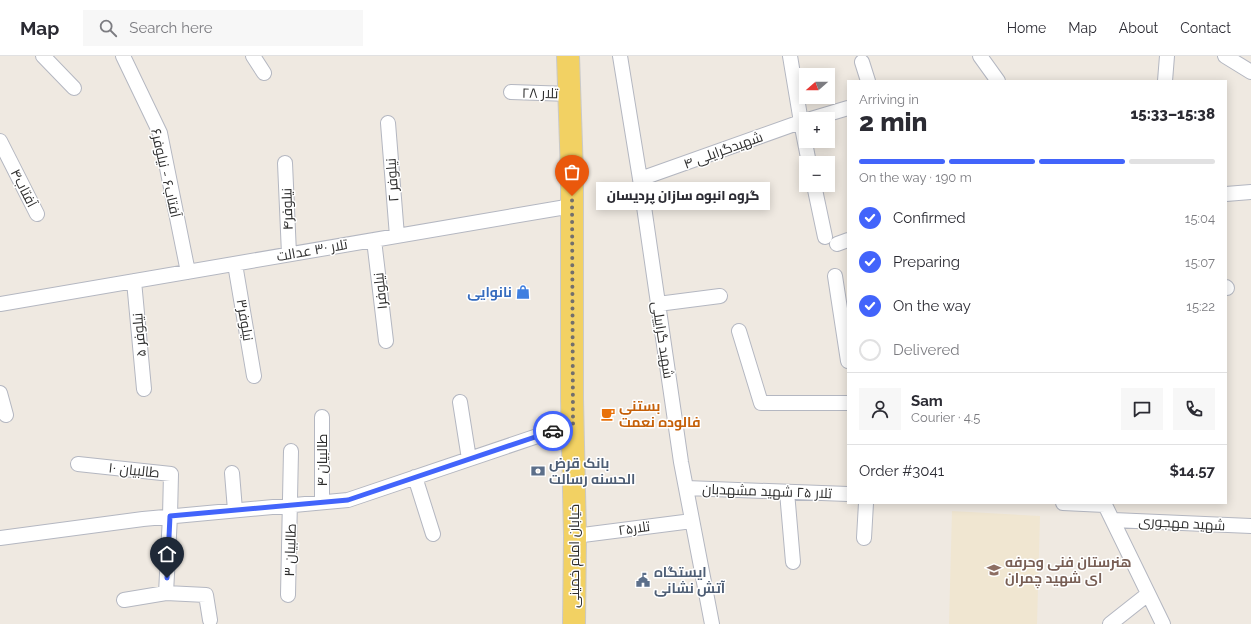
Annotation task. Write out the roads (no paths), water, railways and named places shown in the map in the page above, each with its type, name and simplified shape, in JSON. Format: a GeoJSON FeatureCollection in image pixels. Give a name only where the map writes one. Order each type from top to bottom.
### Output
{"type":"FeatureCollection","features":[{"type":"Feature","properties":{"kind":"main road","name":"خیابان امام خمینی"},"geometry":{"type":"LineString","coordinates":[[568,56],[572,206],[575,536],[574,624]]}},
{"type":"Feature","properties":{"kind":"street"},"geometry":{"type":"LineString","coordinates":[[43,56],[74,88]]}},
{"type":"Feature","properties":{"kind":"street","name":"آفتاب۶ - نیلوفر۶"},"geometry":{"type":"LineString","coordinates":[[123,56],[160,133],[188,272]]}},
{"type":"Feature","properties":{"kind":"street"},"geometry":{"type":"LineString","coordinates":[[253,56],[264,73]]}},
{"type":"Feature","properties":{"kind":"street","name":"شهید گراییلی"},"geometry":{"type":"LineString","coordinates":[[620,56],[686,488],[712,624]]}},
{"type":"Feature","properties":{"kind":"street"},"geometry":{"type":"LineString","coordinates":[[790,56],[804,112]]}},
{"type":"Feature","properties":{"kind":"street"},"geometry":{"type":"LineString","coordinates":[[980,56],[997,80]]}},
{"type":"Feature","properties":{"kind":"street"},"geometry":{"type":"LineString","coordinates":[[1165,80],[1167,56]]}},
{"type":"Feature","properties":{"kind":"street"},"geometry":{"type":"LineString","coordinates":[[1225,56],[1251,72]]}},
{"type":"Feature","properties":{"kind":"street"},"geometry":{"type":"LineString","coordinates":[[862,62],[868,80]]}},
{"type":"Feature","properties":{"kind":"street","name":"تلار ۲۸"},"geometry":{"type":"LineString","coordinates":[[510,92],[570,94]]}},
{"type":"Feature","properties":{"kind":"street","name":"شهیدگرایلی ۴"},"geometry":{"type":"LineString","coordinates":[[835,112],[847,108]]}},
{"type":"Feature","properties":{"kind":"street","name":"نیلوفر ۲"},"geometry":{"type":"LineString","coordinates":[[388,123],[397,236]]}},
{"type":"Feature","properties":{"kind":"street","name":"شهیدگرایلی ۴"},"geometry":{"type":"LineString","coordinates":[[640,179],[799,123]]}},
{"type":"Feature","properties":{"kind":"street","name":"آفتاب۴"},"geometry":{"type":"LineString","coordinates":[[0,141],[37,214]]}},
{"type":"Feature","properties":{"kind":"street","name":"نیلوفر۴"},"geometry":{"type":"LineString","coordinates":[[284,163],[288,254]]}},
{"type":"Feature","properties":{"kind":"street"},"geometry":{"type":"LineString","coordinates":[[817,192],[837,240]]}},
{"type":"Feature","properties":{"kind":"street"},"geometry":{"type":"LineString","coordinates":[[1227,194],[1251,192]]}},
{"type":"Feature","properties":{"kind":"street","name":"تلار ۳۰ عدالت"},"geometry":{"type":"LineString","coordinates":[[0,304],[572,206]]}},
{"type":"Feature","properties":{"kind":"street","name":"نیلوفر۱"},"geometry":{"type":"LineString","coordinates":[[374,240],[386,341]]}},
{"type":"Feature","properties":{"kind":"street","name":"نیلوفر۳"},"geometry":{"type":"LineString","coordinates":[[235,264],[254,376]]}},
{"type":"Feature","properties":{"kind":"street"},"geometry":{"type":"LineString","coordinates":[[835,276],[847,354]]}},
{"type":"Feature","properties":{"kind":"street","name":"نیلوفر ۵"},"geometry":{"type":"LineString","coordinates":[[134,281],[144,389]]}},
{"type":"Feature","properties":{"kind":"street"},"geometry":{"type":"LineString","coordinates":[[658,304],[720,296]]}},
{"type":"Feature","properties":{"kind":"street"},"geometry":{"type":"LineString","coordinates":[[739,331],[761,403],[847,403]]}},
{"type":"Feature","properties":{"kind":"street"},"geometry":{"type":"LineString","coordinates":[[0,393],[6,415]]}},
{"type":"Feature","properties":{"kind":"street"},"geometry":{"type":"LineString","coordinates":[[460,402],[469,459]]}},
{"type":"Feature","properties":{"kind":"street","name":"طالبیان ۴"},"geometry":{"type":"LineString","coordinates":[[322,417],[322,502]]}},
{"type":"Feature","properties":{"kind":"street"},"geometry":{"type":"LineString","coordinates":[[0,538],[170,516],[348,500],[573,424]]}},
{"type":"Feature","properties":{"kind":"street","name":"طالبیان ۳"},"geometry":{"type":"LineString","coordinates":[[288,594],[291,451]]}},
{"type":"Feature","properties":{"kind":"street","name":"طالبیان ۱۰"},"geometry":{"type":"LineString","coordinates":[[78,464],[171,474],[170,516]]}},
{"type":"Feature","properties":{"kind":"street"},"geometry":{"type":"LineString","coordinates":[[232,473],[235,510]]}},
{"type":"Feature","properties":{"kind":"street"},"geometry":{"type":"LineString","coordinates":[[414,478],[433,534]]}},
{"type":"Feature","properties":{"kind":"street","name":"تلار ۲۵ شهید مشهدبان"},"geometry":{"type":"LineString","coordinates":[[686,488],[847,494]]}},
{"type":"Feature","properties":{"kind":"street"},"geometry":{"type":"LineString","coordinates":[[787,492],[793,562]]}},
{"type":"Feature","properties":{"kind":"street"},"geometry":{"type":"LineString","coordinates":[[864,538],[866,504]]}},
{"type":"Feature","properties":{"kind":"street"},"geometry":{"type":"LineString","coordinates":[[1088,504],[1105,505],[1163,624]]}},
{"type":"Feature","properties":{"kind":"street"},"geometry":{"type":"LineString","coordinates":[[166,593],[170,516]]}},
{"type":"Feature","properties":{"kind":"street","name":"شهید مهجوری"},"geometry":{"type":"LineString","coordinates":[[1113,520],[1251,526]]}},
{"type":"Feature","properties":{"kind":"street","name":"تلار۲۵"},"geometry":{"type":"LineString","coordinates":[[575,536],[692,521]]}},
{"type":"Feature","properties":{"kind":"street"},"geometry":{"type":"LineString","coordinates":[[124,600],[166,593],[206,595],[210,620]]}},
{"type":"Feature","properties":{"kind":"street"},"geometry":{"type":"LineString","coordinates":[[1110,624],[1148,594]]}},
{"type":"Feature","properties":{"kind":"place","name":"گروه انبوه سازان پردیسان"},"geometry":{"type":"Point","coordinates":[572,196]}},
{"type":"Feature","properties":{"kind":"place","name":"نانوایی"},"geometry":{"type":"Point","coordinates":[523,292]}},
{"type":"Feature","properties":{"kind":"place","name":"بستنی فالوده نعمت"},"geometry":{"type":"Point","coordinates":[608,414]}},
{"type":"Feature","properties":{"kind":"place","name":"بانک قرض الحسنه رسالت"},"geometry":{"type":"Point","coordinates":[538,471]}},
{"type":"Feature","properties":{"kind":"place","name":"هنرستان فنی وحرفه ای شهید چمران"},"geometry":{"type":"Point","coordinates":[994,570]}},
{"type":"Feature","properties":{"kind":"place","name":"ایستگاه آتش نشانی"},"geometry":{"type":"Point","coordinates":[643,580]}}]}
